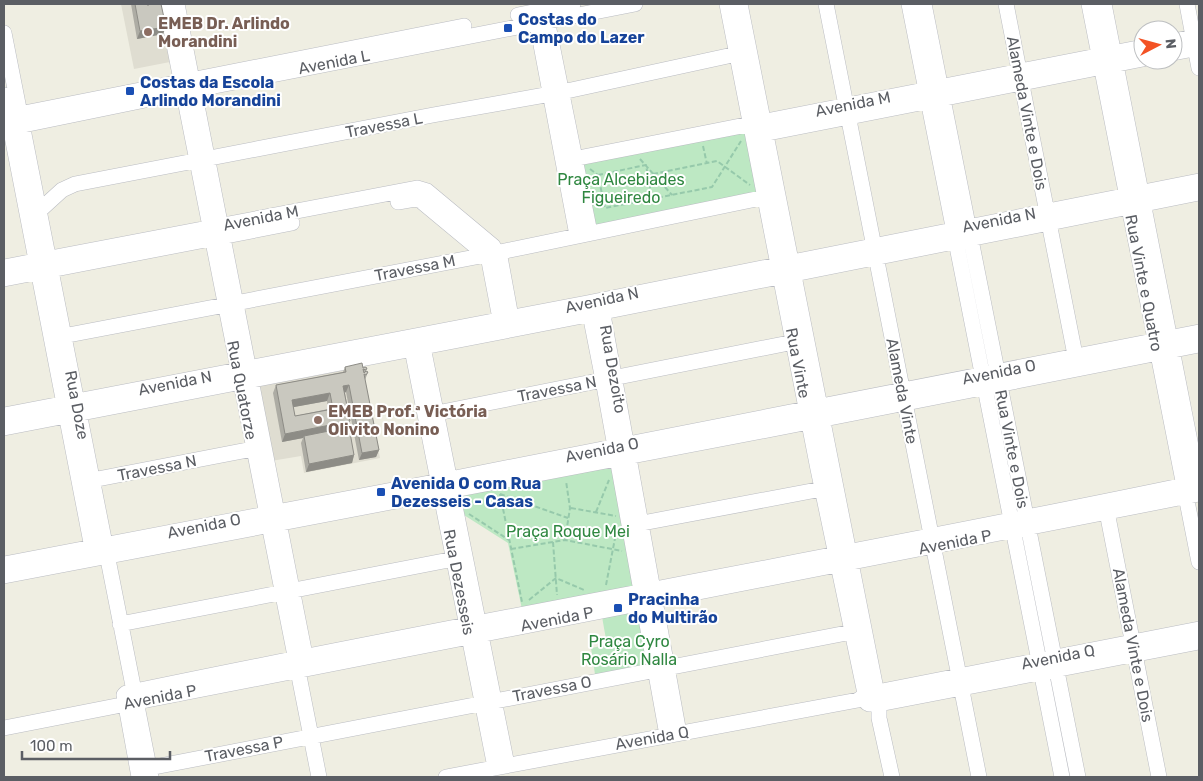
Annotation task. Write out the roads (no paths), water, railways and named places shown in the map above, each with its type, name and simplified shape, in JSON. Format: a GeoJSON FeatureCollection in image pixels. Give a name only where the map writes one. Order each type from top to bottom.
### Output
{"type":"FeatureCollection","features":[{"type":"Feature","properties":{"kind":"street","name":"Rua Quatorze"},"geometry":{"type":"LineString","coordinates":[[166,4],[188,85]]}},
{"type":"Feature","properties":{"kind":"street","name":"Rua Quatorze"},"geometry":{"type":"LineString","coordinates":[[177,4],[188,85],[287,591],[316,735],[329,777]]}},
{"type":"Feature","properties":{"kind":"street","name":"Avenida L"},"geometry":{"type":"LineString","coordinates":[[11,122],[332,57],[573,4]]}},
{"type":"Feature","properties":{"kind":"street","name":"Avenida L"},"geometry":{"type":"LineString","coordinates":[[540,12],[635,4]]}},
{"type":"Feature","properties":{"kind":"street","name":"Rua Vinte"},"geometry":{"type":"LineString","coordinates":[[727,4],[737,54],[759,129],[766,197],[787,268],[794,342],[815,415],[822,489],[843,558],[852,632],[892,777]]}},
{"type":"Feature","properties":{"kind":"street","name":"Rua Vinte"},"geometry":{"type":"LineString","coordinates":[[740,4],[759,129],[871,702]]}},
{"type":"Feature","properties":{"kind":"street","name":"Alameda Vinte"},"geometry":{"type":"LineString","coordinates":[[826,4],[979,777]]}},
{"type":"Feature","properties":{"kind":"street","name":"Rua Vinte e Dois"},"geometry":{"type":"LineString","coordinates":[[909,4],[934,94],[1048,665],[1078,777]]}},
{"type":"Feature","properties":{"kind":"street","name":"Rua Vinte e Dois"},"geometry":{"type":"LineString","coordinates":[[924,4],[934,94]]}},
{"type":"Feature","properties":{"kind":"street","name":"Alameda Vinte e Dois"},"geometry":{"type":"LineString","coordinates":[[1006,4],[1077,363]]}},
{"type":"Feature","properties":{"kind":"street","name":"Rua Vinte e Quatro"},"geometry":{"type":"LineString","coordinates":[[1089,4],[1107,60],[1194,488],[1199,562]]}},
{"type":"Feature","properties":{"kind":"street","name":"Rua Vinte e Quatro"},"geometry":{"type":"LineString","coordinates":[[1104,4],[1107,60]]}},
{"type":"Feature","properties":{"kind":"street"},"geometry":{"type":"LineString","coordinates":[[1186,4],[1197,42],[1199,68]]}},
{"type":"Feature","properties":{"kind":"street"},"geometry":{"type":"LineString","coordinates":[[540,12],[583,234]]}},
{"type":"Feature","properties":{"kind":"street","name":"Rua Doze"},"geometry":{"type":"LineString","coordinates":[[4,33],[11,122],[38,211],[43,266],[63,336],[71,409]]}},
{"type":"Feature","properties":{"kind":"street"},"geometry":{"type":"LineString","coordinates":[[1183,41],[1197,42]]}},
{"type":"Feature","properties":{"kind":"street"},"geometry":{"type":"LineString","coordinates":[[1183,48],[1197,42]]}},
{"type":"Feature","properties":{"kind":"street","name":"Avenida M"},"geometry":{"type":"LineString","coordinates":[[569,160],[701,134],[759,129],[1107,60],[1133,51]]}},
{"type":"Feature","properties":{"kind":"street","name":"Travessa L"},"geometry":{"type":"LineString","coordinates":[[38,211],[69,186],[556,93],[737,54]]}},
{"type":"Feature","properties":{"kind":"street","name":"Avenida M"},"geometry":{"type":"LineString","coordinates":[[1107,60],[1133,59]]}},
{"type":"Feature","properties":{"kind":"street","name":"Rua Doze"},"geometry":{"type":"LineString","coordinates":[[4,95],[43,266],[99,552],[120,624],[130,698],[146,774]]}},
{"type":"Feature","properties":{"kind":"street","name":"Avenida N"},"geometry":{"type":"LineString","coordinates":[[1135,200],[1199,181]]}},
{"type":"Feature","properties":{"kind":"street","name":"Avenida M"},"geometry":{"type":"LineString","coordinates":[[4,279],[43,266],[427,191],[493,246],[492,253]]}},
{"type":"Feature","properties":{"kind":"street","name":"Avenida N"},"geometry":{"type":"LineString","coordinates":[[4,428],[71,409],[787,268],[1135,200],[1199,193]]}},
{"type":"Feature","properties":{"kind":"street","name":"Travessa M"},"geometry":{"type":"LineString","coordinates":[[63,336],[492,253],[766,197]]}},
{"type":"Feature","properties":{"kind":"street"},"geometry":{"type":"LineString","coordinates":[[492,253],[500,257],[507,324]]}},
{"type":"Feature","properties":{"kind":"street","name":"Avenida M"},"geometry":{"type":"LineString","coordinates":[[4,267],[43,266]]}},
{"type":"Feature","properties":{"kind":"street","name":"Rua Dezoito"},"geometry":{"type":"LineString","coordinates":[[595,307],[622,451],[635,554],[648,596]]}},
{"type":"Feature","properties":{"kind":"street","name":"Avenida O"},"geometry":{"type":"LineString","coordinates":[[1164,346],[1199,332]]}},
{"type":"Feature","properties":{"kind":"street","name":"Rua Dezesseis"},"geometry":{"type":"LineString","coordinates":[[416,342],[436,414],[447,490],[454,559],[474,629]]}},
{"type":"Feature","properties":{"kind":"street","name":"Rua Dezesseis"},"geometry":{"type":"LineString","coordinates":[[416,342],[501,766]]}},
{"type":"Feature","properties":{"kind":"street","name":"Travessa N"},"geometry":{"type":"LineString","coordinates":[[436,414],[794,342]]}},
{"type":"Feature","properties":{"kind":"street","name":"Avenida O"},"geometry":{"type":"LineString","coordinates":[[4,576],[99,552],[273,519],[447,490],[622,451],[1164,346],[1199,345]]}},
{"type":"Feature","properties":{"kind":"street","name":"Avenida N"},"geometry":{"type":"LineString","coordinates":[[4,415],[71,409]]}},
{"type":"Feature","properties":{"kind":"street","name":"Travessa N"},"geometry":{"type":"LineString","coordinates":[[85,481],[259,448]]}},
{"type":"Feature","properties":{"kind":"street","name":"Avenida O"},"geometry":{"type":"LineString","coordinates":[[447,490],[499,488],[622,451]]}},
{"type":"Feature","properties":{"kind":"street","name":"Avenida P"},"geometry":{"type":"LineString","coordinates":[[1020,523],[1106,512],[1194,488]]}},
{"type":"Feature","properties":{"kind":"street","name":"Avenida P"},"geometry":{"type":"LineString","coordinates":[[4,728],[130,698],[301,662],[569,609],[712,584],[1194,488]]}},
{"type":"Feature","properties":{"kind":"street"},"geometry":{"type":"LineString","coordinates":[[630,521],[822,489]]}},
{"type":"Feature","properties":{"kind":"street","name":"Alameda Vinte e Dois"},"geometry":{"type":"LineString","coordinates":[[1106,512],[1159,777]]}},
{"type":"Feature","properties":{"kind":"street","name":"Rua Dezoito"},"geometry":{"type":"LineString","coordinates":[[630,521],[648,596],[673,734]]}},
{"type":"Feature","properties":{"kind":"street","name":"Avenida O"},"geometry":{"type":"LineString","coordinates":[[4,564],[99,552]]}},
{"type":"Feature","properties":{"kind":"street"},"geometry":{"type":"LineString","coordinates":[[120,624],[454,559]]}},
{"type":"Feature","properties":{"kind":"street","name":"Avenida P"},"geometry":{"type":"LineString","coordinates":[[569,609],[604,598],[648,596]]}},
{"type":"Feature","properties":{"kind":"street","name":"Avenida Q"},"geometry":{"type":"LineString","coordinates":[[446,777],[673,734],[871,702],[960,682],[1134,648],[1199,629]]}},
{"type":"Feature","properties":{"kind":"street","name":"Travessa O"},"geometry":{"type":"LineString","coordinates":[[316,735],[852,632]]}},
{"type":"Feature","properties":{"kind":"street","name":"Avenida Q"},"geometry":{"type":"LineString","coordinates":[[1134,648],[1199,642]]}},
{"type":"Feature","properties":{"kind":"street","name":"Rua Vinte e Dois"},"geometry":{"type":"LineString","coordinates":[[1048,665],[1062,777]]}},
{"type":"Feature","properties":{"kind":"street","name":"Rua Quatorze"},"geometry":{"type":"LineString","coordinates":[[316,735],[319,777]]}},
{"type":"Feature","properties":{"kind":"street","name":"Travessa P"},"geometry":{"type":"LineString","coordinates":[[146,774],[316,735]]}},
{"type":"Feature","properties":{"kind":"place","name":"Costas do Campo do Lazer"},"geometry":{"type":"Point","coordinates":[508,28]}},
{"type":"Feature","properties":{"kind":"place","name":"EMEB Dr. Arlindo Morandini"},"geometry":{"type":"Point","coordinates":[148,32]}},
{"type":"Feature","properties":{"kind":"place","name":"Costas da Escola Arlindo Morandini"},"geometry":{"type":"Point","coordinates":[130,91]}},
{"type":"Feature","properties":{"kind":"place","name":"EMEB Prof.ª Victória Olivito Nonino"},"geometry":{"type":"Point","coordinates":[318,420]}},
{"type":"Feature","properties":{"kind":"place","name":"Avenida O com Rua Dezesseis - Casas"},"geometry":{"type":"Point","coordinates":[381,492]}},
{"type":"Feature","properties":{"kind":"place","name":"Pracinha do Multirão"},"geometry":{"type":"Point","coordinates":[618,608]}},
{"type":"Feature","properties":{"kind":"park label","name":"Praça Alcebiades Figueiredo"},"geometry":{"type":"Point","coordinates":[621,188]}},
{"type":"Feature","properties":{"kind":"park label","name":"Praça Roque Mei"},"geometry":{"type":"Point","coordinates":[568,531]}},
{"type":"Feature","properties":{"kind":"park label","name":"Praça Cyro Rosário Nalla"},"geometry":{"type":"Point","coordinates":[629,650]}}]}
